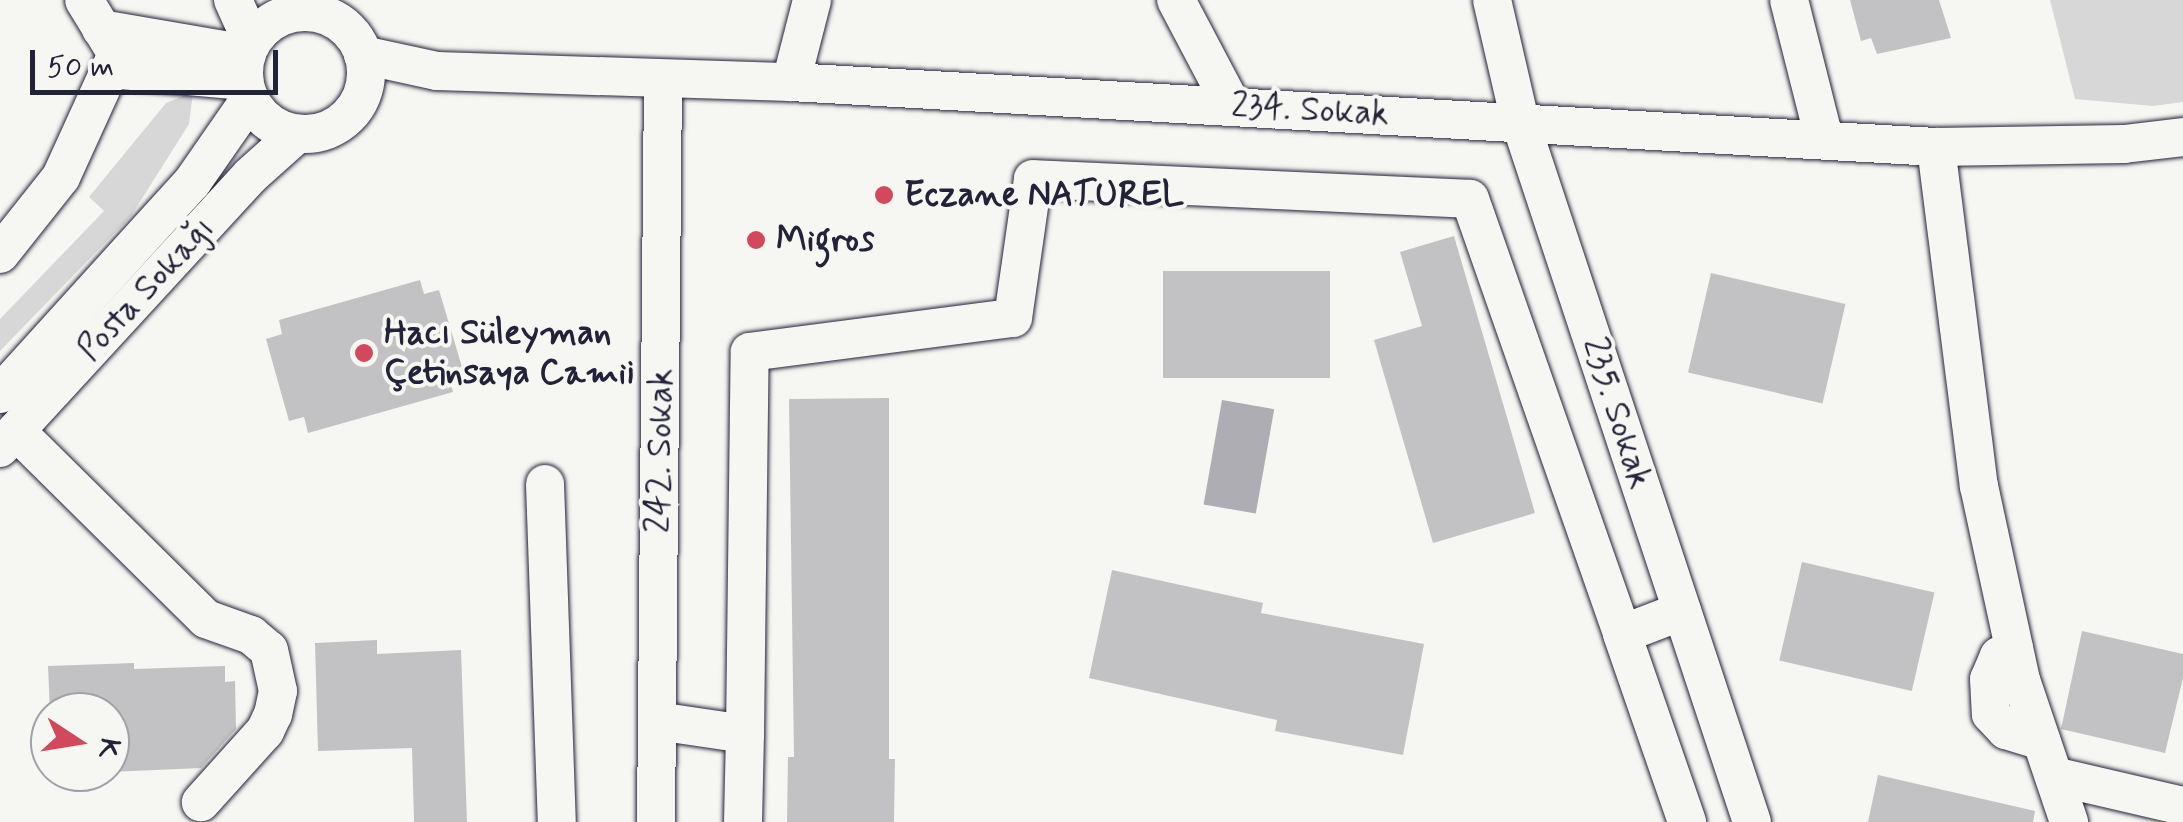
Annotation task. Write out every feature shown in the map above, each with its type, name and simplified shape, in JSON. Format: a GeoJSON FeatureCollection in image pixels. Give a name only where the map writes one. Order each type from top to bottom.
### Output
{"type":"FeatureCollection","features":[{"type":"Feature","properties":{"kind":"street"},"geometry":{"type":"LineString","coordinates":[[233,0],[248,69],[270,123],[298,134],[327,130],[351,113],[359,100],[366,70],[363,55],[339,22],[290,6],[272,22],[248,69]]}},
{"type":"Feature","properties":{"kind":"street"},"geometry":{"type":"LineString","coordinates":[[792,82],[812,0]]}},
{"type":"Feature","properties":{"kind":"street"},"geometry":{"type":"LineString","coordinates":[[1176,0],[1232,106]]}},
{"type":"Feature","properties":{"kind":"street","name":"235. Sokak"},"geometry":{"type":"LineString","coordinates":[[1492,0],[1520,121],[1752,822]]}},
{"type":"Feature","properties":{"kind":"street"},"geometry":{"type":"LineString","coordinates":[[1789,0],[1824,138]]}},
{"type":"Feature","properties":{"kind":"street"},"geometry":{"type":"LineString","coordinates":[[92,14],[248,69]]}},
{"type":"Feature","properties":{"kind":"street"},"geometry":{"type":"LineString","coordinates":[[0,254],[62,177],[117,54],[92,14]]}},
{"type":"Feature","properties":{"kind":"street","name":"234. Sokak"},"geometry":{"type":"LineString","coordinates":[[363,55],[437,71],[792,82],[1936,147],[2124,144],[2183,137]]}},
{"type":"Feature","properties":{"kind":"street"},"geometry":{"type":"LineString","coordinates":[[110,69],[248,69]]}},
{"type":"Feature","properties":{"kind":"street","name":"Posta Sokağı"},"geometry":{"type":"LineString","coordinates":[[0,394],[192,181],[248,69]]}},
{"type":"Feature","properties":{"kind":"street","name":"234. Sokak"},"geometry":{"type":"LineString","coordinates":[[359,100],[437,71]]}},
{"type":"Feature","properties":{"kind":"street","name":"242. Sokak"},"geometry":{"type":"LineString","coordinates":[[656,822],[663,80]]}},
{"type":"Feature","properties":{"kind":"street","name":"Posta Sokağı"},"geometry":{"type":"LineString","coordinates":[[8,440],[250,176],[298,134]]}},
{"type":"Feature","properties":{"kind":"street"},"geometry":{"type":"LineString","coordinates":[[1936,147],[1979,486],[2014,648],[2069,822]]}},
{"type":"Feature","properties":{"kind":"street"},"geometry":{"type":"LineString","coordinates":[[743,822],[750,352],[1013,318],[1033,179],[1470,199],[1688,822]]}},
{"type":"Feature","properties":{"kind":"street"},"geometry":{"type":"LineString","coordinates":[[8,440],[206,618],[250,635],[269,650],[278,692],[273,714],[265,731],[201,802]]}},
{"type":"Feature","properties":{"kind":"street"},"geometry":{"type":"LineString","coordinates":[[544,484],[557,822]]}},
{"type":"Feature","properties":{"kind":"street"},"geometry":{"type":"LineString","coordinates":[[1622,634],[1682,610]]}},
{"type":"Feature","properties":{"kind":"street"},"geometry":{"type":"LineString","coordinates":[[657,721],[745,734]]}},
{"type":"Feature","properties":{"kind":"street"},"geometry":{"type":"LineString","coordinates":[[2054,776],[2183,806]]}},
{"type":"Feature","properties":{"kind":"shaded area"},"geometry":{"type":"Polygon","coordinates":[[[2050,0],[2183,0],[2183,102],[2153,106],[2075,99],[2050,0]]]}},
{"type":"Feature","properties":{"kind":"shaded area"},"geometry":{"type":"Polygon","coordinates":[[[193,92],[189,124],[131,216],[0,351],[0,319],[104,211],[89,197],[166,103],[193,92]]]}},
{"type":"Feature","properties":{"kind":"shaded area"},"geometry":{"type":"Polygon","coordinates":[[[1222,400],[1274,409],[1256,514],[1204,504],[1222,400]]]}},
{"type":"Feature","properties":{"kind":"building"},"geometry":{"type":"Polygon","coordinates":[[[1850,0],[1939,0],[1951,38],[1877,54],[1871,38],[1861,41],[1850,0]]]}},
{"type":"Feature","properties":{"kind":"building"},"geometry":{"type":"Polygon","coordinates":[[[1454,236],[1535,513],[1433,543],[1374,340],[1422,326],[1400,252],[1454,236]]]}},
{"type":"Feature","properties":{"kind":"building"},"geometry":{"type":"Polygon","coordinates":[[[1163,271],[1330,271],[1330,378],[1163,378],[1163,271]]]}},
{"type":"Feature","properties":{"kind":"building"},"geometry":{"type":"Polygon","coordinates":[[[1711,273],[1845,304],[1823,403],[1688,372],[1711,273]]]}},
{"type":"Feature","properties":{"kind":"building","name":"Hacı Süleyman Çetinsaya Camii"},"geometry":{"type":"Polygon","coordinates":[[[420,280],[424,294],[439,290],[462,367],[447,372],[453,392],[308,433],[304,417],[289,421],[266,339],[282,334],[279,320],[420,280]]]}},
{"type":"Feature","properties":{"kind":"building"},"geometry":{"type":"Polygon","coordinates":[[[889,398],[889,759],[895,759],[894,822],[787,822],[788,757],[794,757],[789,399],[889,398]]]}},
{"type":"Feature","properties":{"kind":"building"},"geometry":{"type":"Polygon","coordinates":[[[1802,562],[1935,593],[1912,691],[1779,660],[1802,562]]]}},
{"type":"Feature","properties":{"kind":"building"},"geometry":{"type":"Polygon","coordinates":[[[1112,570],[1263,603],[1261,613],[1424,644],[1403,755],[1275,731],[1277,720],[1089,678],[1112,570]]]}},
{"type":"Feature","properties":{"kind":"building"},"geometry":{"type":"Polygon","coordinates":[[[2082,631],[2183,654],[2183,678],[2165,753],[2061,729],[2082,631]]]}},
{"type":"Feature","properties":{"kind":"building"},"geometry":{"type":"Polygon","coordinates":[[[377,640],[377,654],[461,650],[467,822],[414,822],[412,748],[318,751],[315,643],[377,640]]]}},
{"type":"Feature","properties":{"kind":"building"},"geometry":{"type":"Polygon","coordinates":[[[48,666],[225,666],[225,682],[235,681],[236,729],[201,768],[130,771],[130,692],[49,692],[48,666]]]}},
{"type":"Feature","properties":{"kind":"building"},"geometry":{"type":"Polygon","coordinates":[[[1878,775],[2035,811],[2033,822],[1868,822],[1878,775]]]}},
{"type":"Feature","properties":{"kind":"place","name":"Eczane NATUREL"},"geometry":{"type":"Point","coordinates":[884,195]}},
{"type":"Feature","properties":{"kind":"place","name":"Migros"},"geometry":{"type":"Point","coordinates":[756,240]}},
{"type":"Feature","properties":{"kind":"place","name":"Hacı Süleyman Çetinsaya Camii"},"geometry":{"type":"Point","coordinates":[364,353]}}]}
